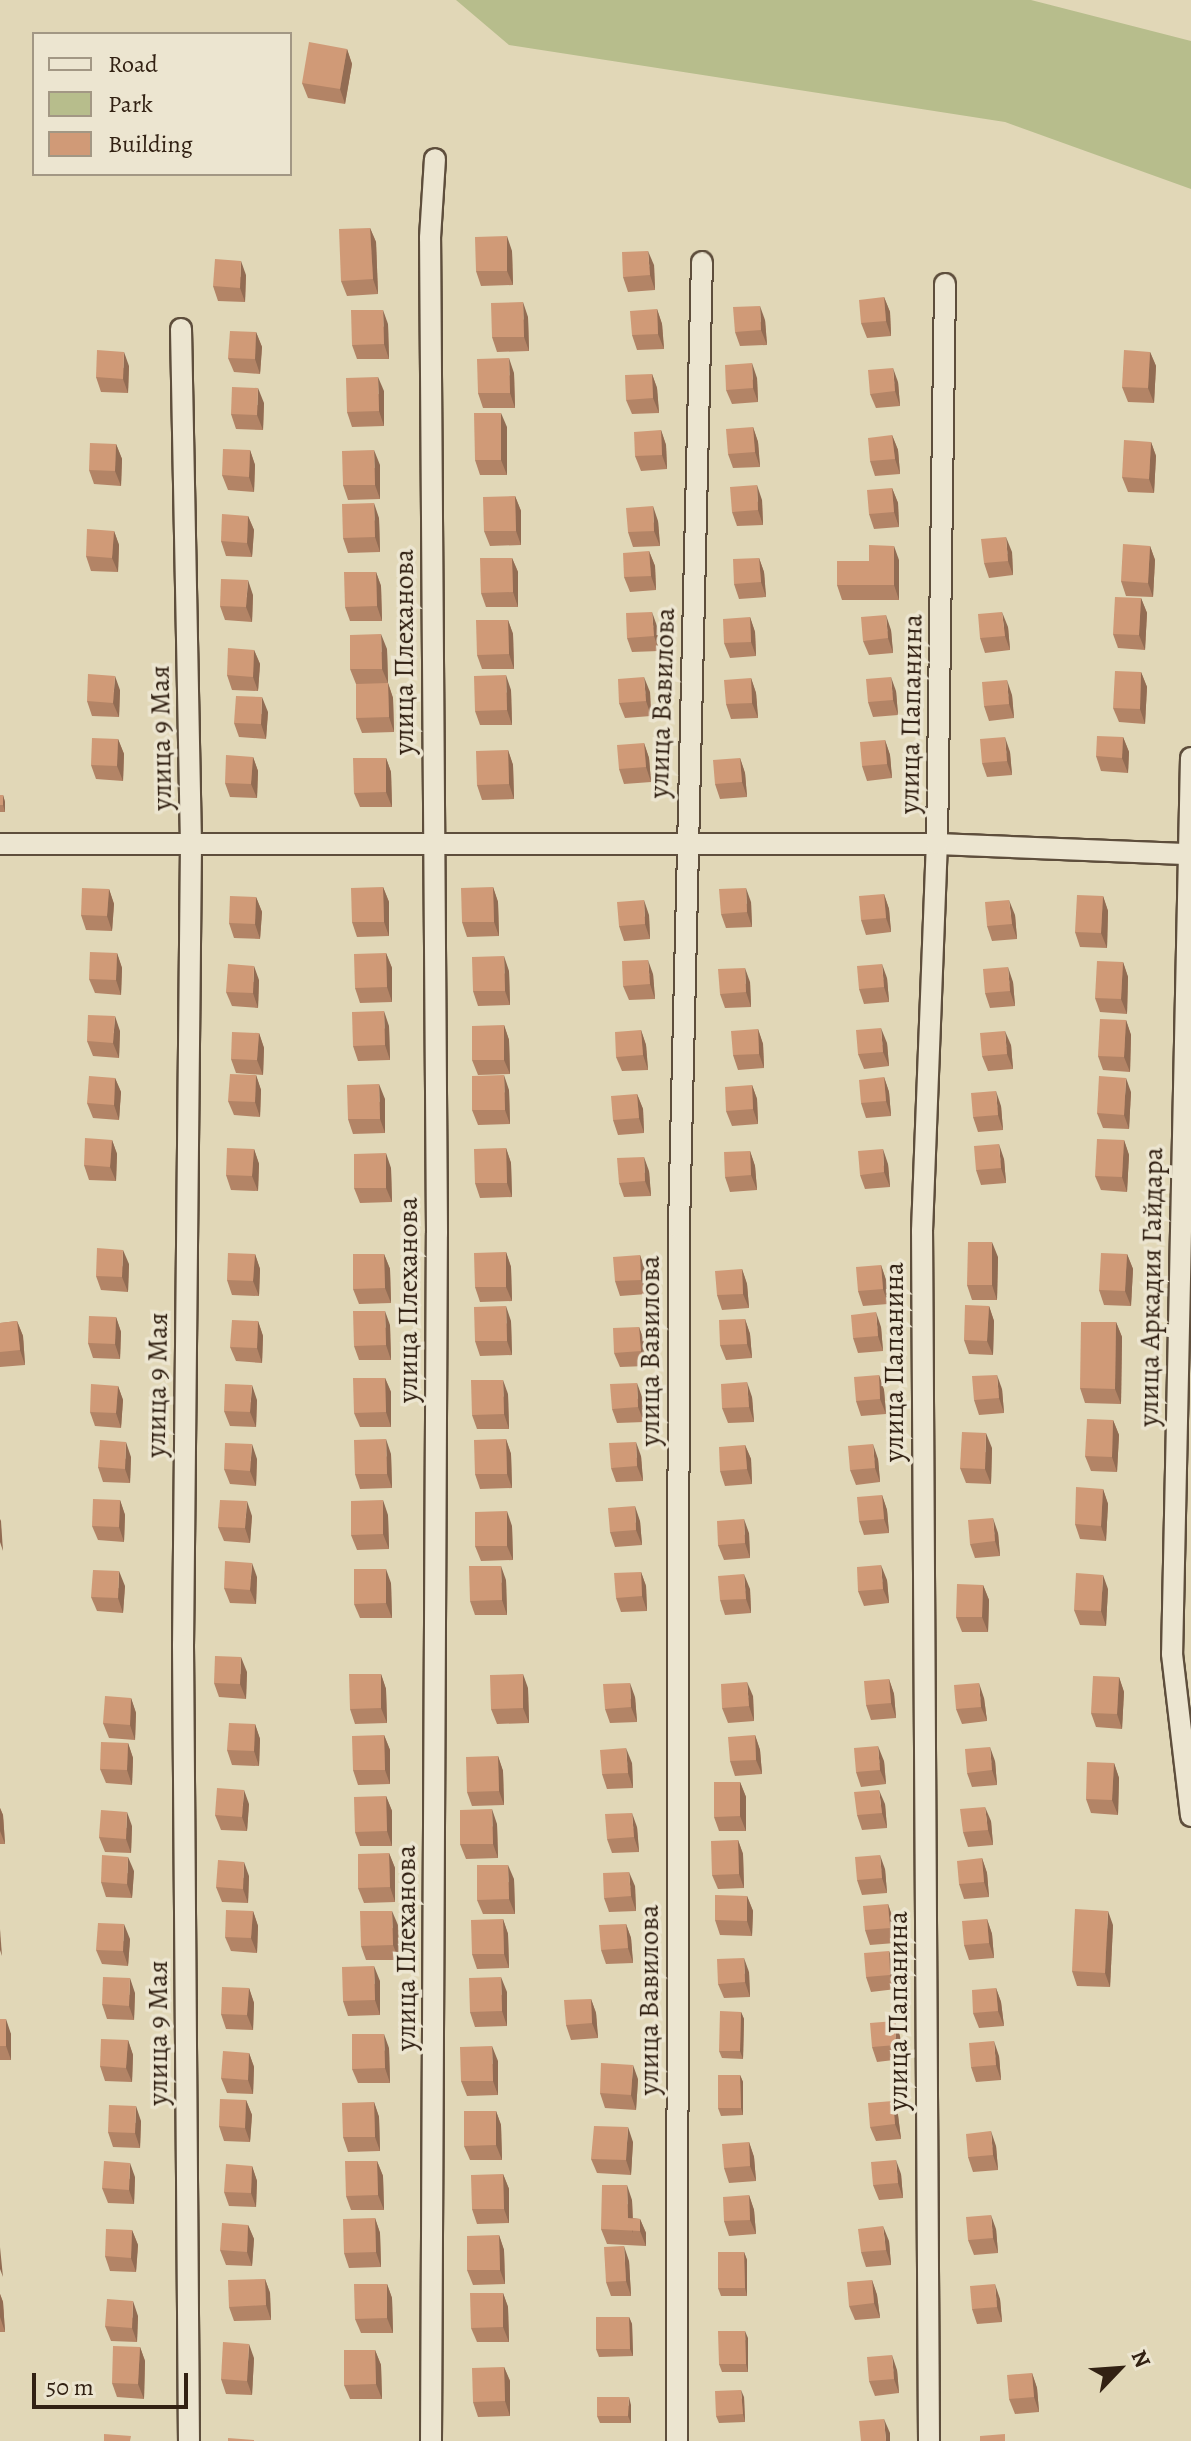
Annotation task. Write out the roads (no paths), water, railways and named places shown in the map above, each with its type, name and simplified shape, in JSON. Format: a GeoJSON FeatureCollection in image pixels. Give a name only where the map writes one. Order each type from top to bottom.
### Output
{"type":"FeatureCollection","features":[{"type":"Feature","properties":{"kind":"street","name":"улица Плеханова"},"geometry":{"type":"LineString","coordinates":[[431,2441],[437,1248],[430,238],[435,159]]}},
{"type":"Feature","properties":{"kind":"street","name":"улица Вавилова"},"geometry":{"type":"LineString","coordinates":[[677,2441],[676,1645],[686,845],[702,262]]}},
{"type":"Feature","properties":{"kind":"street","name":"улица Папанина"},"geometry":{"type":"LineString","coordinates":[[929,2441],[922,1231],[937,844],[945,284]]}},
{"type":"Feature","properties":{"kind":"street","name":"улица 9 Мая"},"geometry":{"type":"LineString","coordinates":[[181,329],[191,844],[183,1645],[189,2441]]}},
{"type":"Feature","properties":{"kind":"street","name":"улица Аркадия Гайдара"},"geometry":{"type":"LineString","coordinates":[[1191,758],[1172,1654],[1191,1816]]}},
{"type":"Feature","properties":{"kind":"street"},"geometry":{"type":"LineString","coordinates":[[0,844],[937,844],[1189,854]]}}]}
